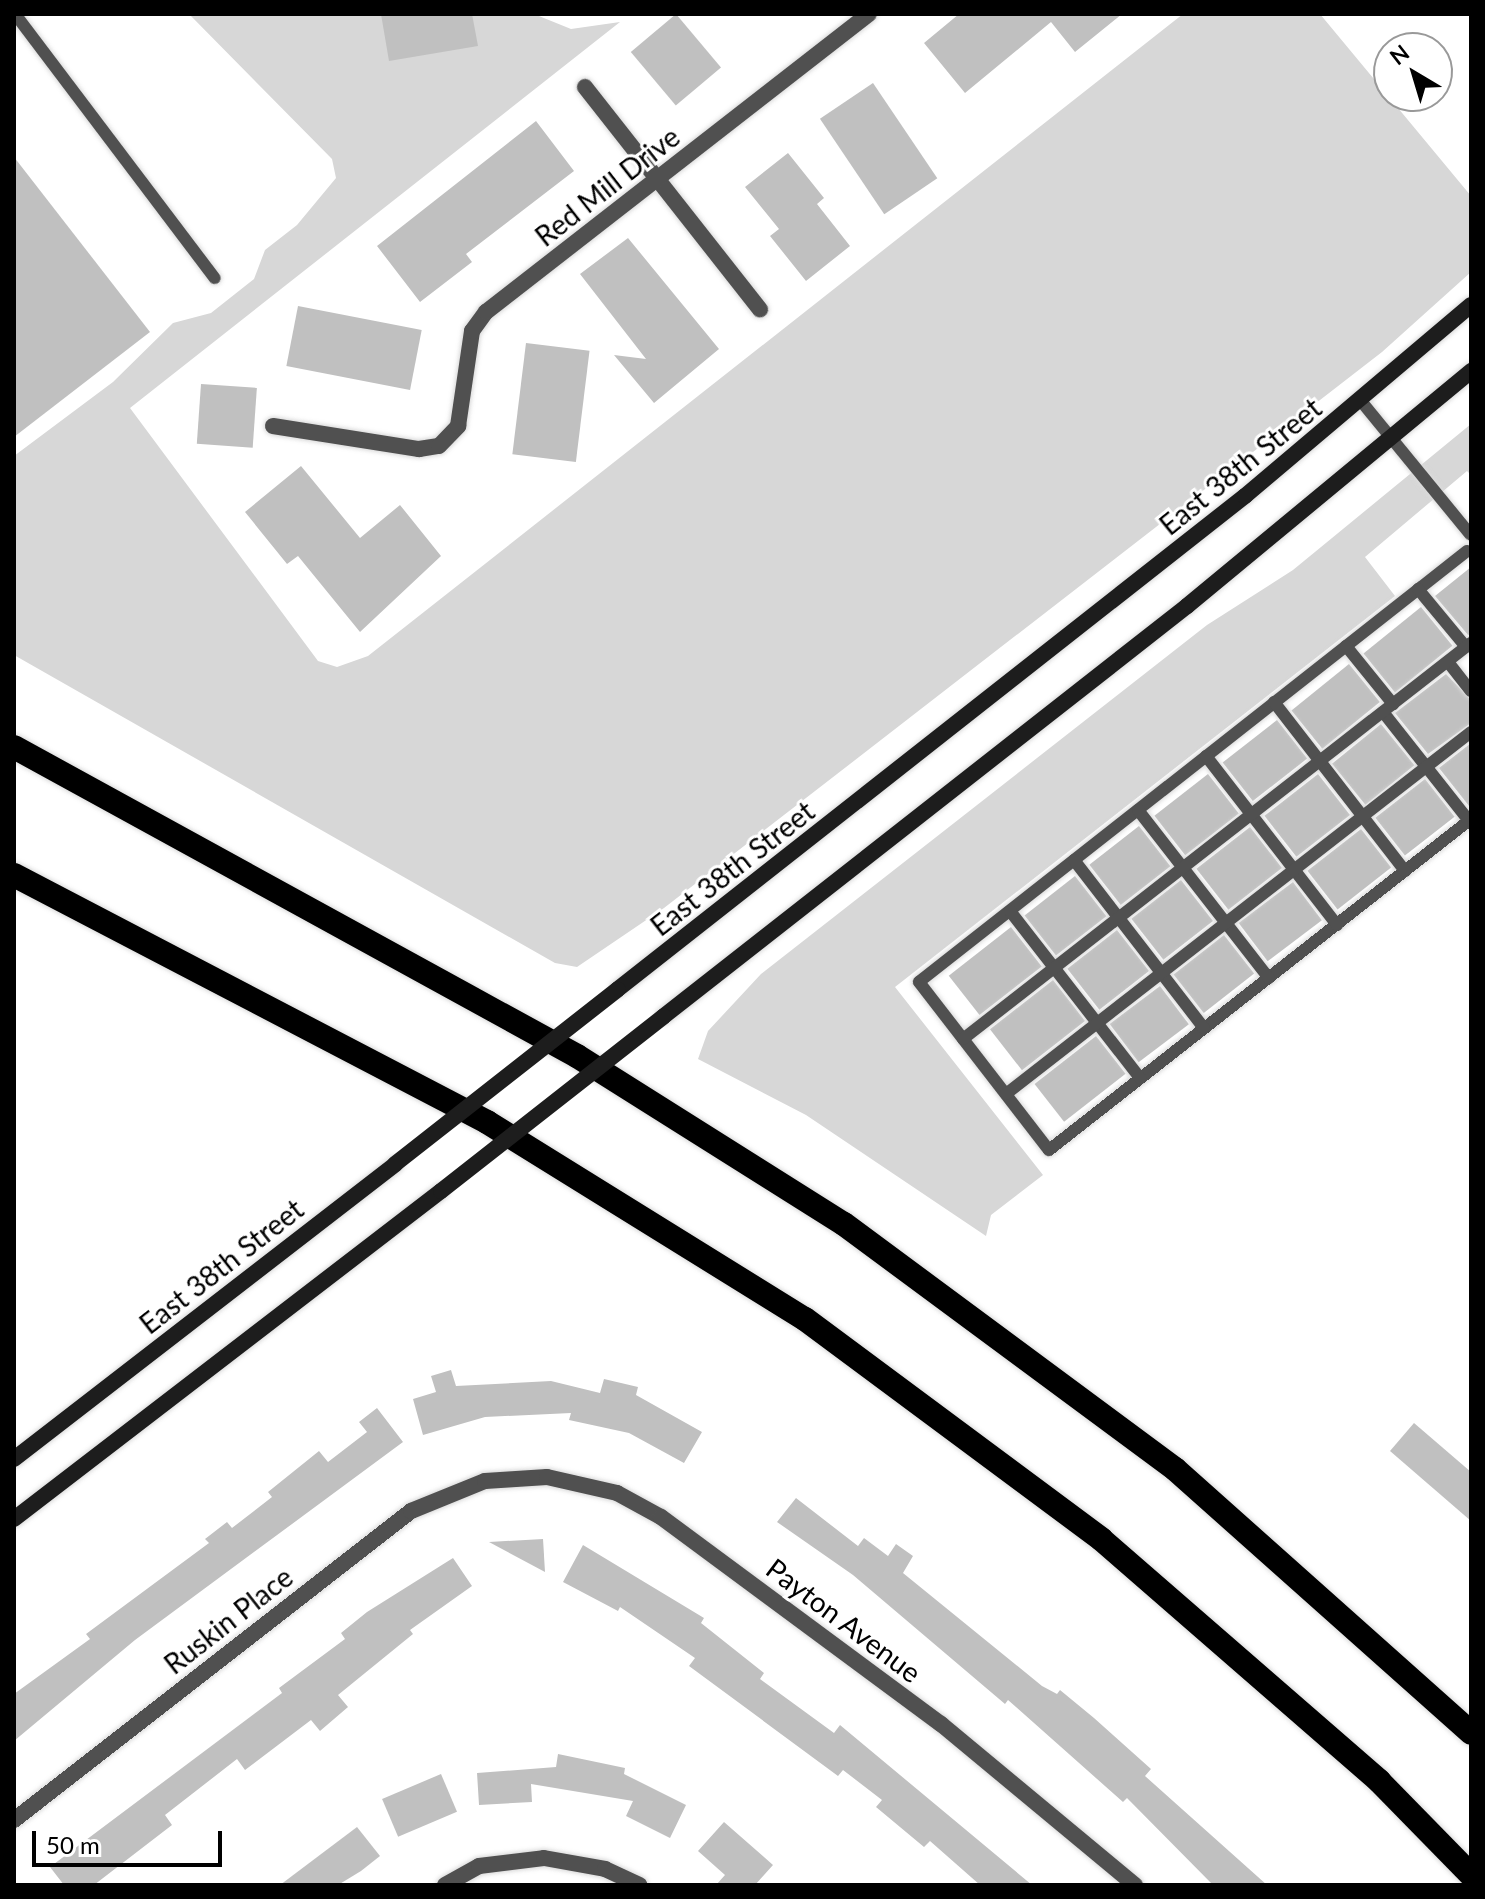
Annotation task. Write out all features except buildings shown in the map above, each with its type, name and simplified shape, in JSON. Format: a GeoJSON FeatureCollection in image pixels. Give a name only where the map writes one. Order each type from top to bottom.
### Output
{"type":"FeatureCollection","features":[{"type":"Feature","properties":{"kind":"highway"},"geometry":{"type":"LineString","coordinates":[[14,747],[577,1056],[844,1224],[1175,1469],[1471,1733]]}},
{"type":"Feature","properties":{"kind":"highway"},"geometry":{"type":"LineString","coordinates":[[14,875],[487,1122],[805,1319],[1101,1539],[1379,1781],[1471,1875]]}},
{"type":"Feature","properties":{"kind":"main road","name":"East 38th Street"},"geometry":{"type":"LineString","coordinates":[[14,1459],[618,989],[1361,401],[1471,305]]}},
{"type":"Feature","properties":{"kind":"main road"},"geometry":{"type":"LineString","coordinates":[[14,1519],[664,1016],[1392,438],[1471,371]]}},
{"type":"Feature","properties":{"kind":"street","name":"Red Mill Drive"},"geometry":{"type":"LineString","coordinates":[[273,426],[419,449],[446,441],[458,426],[479,320],[869,14]]}},
{"type":"Feature","properties":{"kind":"street"},"geometry":{"type":"LineString","coordinates":[[585,87],[760,309]]}},
{"type":"Feature","properties":{"kind":"street","name":"Payton Avenue"},"geometry":{"type":"LineString","coordinates":[[485,1481],[571,1480],[617,1493],[661,1517],[941,1724],[1135,1885]]}},
{"type":"Feature","properties":{"kind":"street","name":"Ruskin Place"},"geometry":{"type":"LineString","coordinates":[[14,1820],[411,1511],[485,1481]]}},
{"type":"Feature","properties":{"kind":"street"},"geometry":{"type":"LineString","coordinates":[[445,1885],[479,1866],[552,1859],[605,1869],[640,1885]]}},
{"type":"Feature","properties":{"kind":"lane"},"geometry":{"type":"LineString","coordinates":[[15,14],[215,278]]}},
{"type":"Feature","properties":{"kind":"lane"},"geometry":{"type":"LineString","coordinates":[[1346,646],[1427,766],[1470,820],[1049,1150],[919,982],[1469,549],[1471,534],[1361,401]]}},
{"type":"Feature","properties":{"kind":"lane"},"geometry":{"type":"LineString","coordinates":[[963,1039],[1468,645],[1418,589]]}},
{"type":"Feature","properties":{"kind":"lane"},"geometry":{"type":"LineString","coordinates":[[1448,662],[1471,691]]}},
{"type":"Feature","properties":{"kind":"lane"},"geometry":{"type":"LineString","coordinates":[[1274,702],[1405,871]]}},
{"type":"Feature","properties":{"kind":"lane"},"geometry":{"type":"LineString","coordinates":[[1006,1094],[1471,732]]}},
{"type":"Feature","properties":{"kind":"lane"},"geometry":{"type":"LineString","coordinates":[[1206,756],[1337,925]]}},
{"type":"Feature","properties":{"kind":"lane"},"geometry":{"type":"LineString","coordinates":[[1138,810],[1269,978]]}},
{"type":"Feature","properties":{"kind":"lane"},"geometry":{"type":"LineString","coordinates":[[1074,860],[1204,1028]]}},
{"type":"Feature","properties":{"kind":"lane"},"geometry":{"type":"LineString","coordinates":[[1010,911],[1140,1078]]}},
{"type":"Feature","properties":{"kind":"shaded area"},"geometry":{"type":"Polygon","coordinates":[[[189,14],[534,14],[571,29],[620,22],[130,408],[318,661],[337,667],[368,656],[1183,14],[1320,14],[1373,78],[1373,112],[1401,112],[1471,196],[1471,272],[1382,352],[664,908],[577,967],[555,963],[14,655],[14,456],[113,382],[173,323],[211,313],[254,279],[265,250],[297,225],[336,178],[332,159],[189,14]]]}},
{"type":"Feature","properties":{"kind":"shaded area"},"geometry":{"type":"Polygon","coordinates":[[[1471,424],[1471,475],[1467,471],[1365,557],[1395,596],[895,987],[1043,1175],[991,1215],[986,1236],[806,1115],[698,1059],[708,1031],[761,974],[1207,625],[1293,570],[1471,424]]]}}]}
